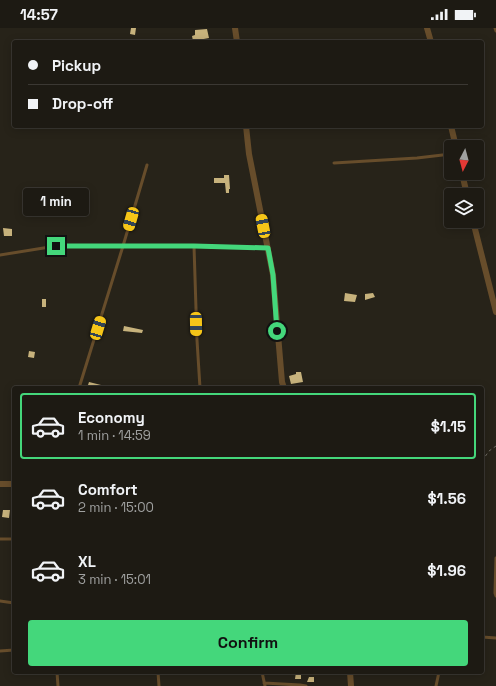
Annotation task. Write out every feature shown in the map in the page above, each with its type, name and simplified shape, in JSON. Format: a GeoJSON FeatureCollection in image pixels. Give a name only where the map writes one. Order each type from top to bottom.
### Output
{"type":"FeatureCollection","features":[{"type":"Feature","properties":{"kind":"street"},"geometry":{"type":"LineString","coordinates":[[235,28],[236,40]]}},
{"type":"Feature","properties":{"kind":"street"},"geometry":{"type":"LineString","coordinates":[[427,28],[430,40]]}},
{"type":"Feature","properties":{"kind":"street"},"geometry":{"type":"LineString","coordinates":[[246,128],[249,154],[273,275],[283,386]]}},
{"type":"Feature","properties":{"kind":"street"},"geometry":{"type":"LineString","coordinates":[[451,128],[454,140]]}},
{"type":"Feature","properties":{"kind":"street"},"geometry":{"type":"LineString","coordinates":[[475,228],[496,312]]}},
{"type":"Feature","properties":{"kind":"street"},"geometry":{"type":"LineString","coordinates":[[0,484],[12,484]]}},
{"type":"Feature","properties":{"kind":"street"},"geometry":{"type":"LineString","coordinates":[[350,674],[351,686]]}},
{"type":"Feature","properties":{"kind":"lane"},"geometry":{"type":"LineString","coordinates":[[334,163],[444,155]]}},
{"type":"Feature","properties":{"kind":"lane"},"geometry":{"type":"LineString","coordinates":[[80,386],[147,165]]}},
{"type":"Feature","properties":{"kind":"lane"},"geometry":{"type":"LineString","coordinates":[[0,255],[56,246],[194,246],[268,248]]}},
{"type":"Feature","properties":{"kind":"lane"},"geometry":{"type":"LineString","coordinates":[[194,246],[196,340],[200,386]]}},
{"type":"Feature","properties":{"kind":"lane"},"geometry":{"type":"LineString","coordinates":[[0,539],[12,539]]}},
{"type":"Feature","properties":{"kind":"lane"},"geometry":{"type":"LineString","coordinates":[[496,558],[496,596]]}},
{"type":"Feature","properties":{"kind":"lane"},"geometry":{"type":"LineString","coordinates":[[0,602],[12,603]]}},
{"type":"Feature","properties":{"kind":"lane"},"geometry":{"type":"LineString","coordinates":[[484,637],[496,638]]}},
{"type":"Feature","properties":{"kind":"lane"},"geometry":{"type":"LineString","coordinates":[[0,651],[12,650]]}},
{"type":"Feature","properties":{"kind":"lane"},"geometry":{"type":"LineString","coordinates":[[57,674],[58,686]]}},
{"type":"Feature","properties":{"kind":"lane"},"geometry":{"type":"LineString","coordinates":[[158,674],[159,686]]}},
{"type":"Feature","properties":{"kind":"lane"},"geometry":{"type":"LineString","coordinates":[[262,674],[265,684],[300,684],[306,686]]}},
{"type":"Feature","properties":{"kind":"lane"},"geometry":{"type":"LineString","coordinates":[[436,686],[439,674]]}},
{"type":"Feature","properties":{"kind":"path"},"geometry":{"type":"LineString","coordinates":[[484,458],[489,451],[496,446]]}},
{"type":"Feature","properties":{"kind":"building"},"geometry":{"type":"Polygon","coordinates":[[[131,28],[136,28],[135,35],[130,34],[131,28]]]}},
{"type":"Feature","properties":{"kind":"building"},"geometry":{"type":"Polygon","coordinates":[[[207,29],[209,38],[193,40],[192,36],[195,35],[195,30],[207,29]]]}},
{"type":"Feature","properties":{"kind":"building"},"geometry":{"type":"Polygon","coordinates":[[[224,175],[229,175],[229,193],[226,193],[225,183],[214,183],[214,178],[224,178],[224,175]]]}},
{"type":"Feature","properties":{"kind":"building"},"geometry":{"type":"Polygon","coordinates":[[[3,228],[12,229],[12,236],[4,236],[3,228]]]}},
{"type":"Feature","properties":{"kind":"building"},"geometry":{"type":"Polygon","coordinates":[[[345,293],[357,295],[355,302],[344,301],[345,293]]]}},
{"type":"Feature","properties":{"kind":"building"},"geometry":{"type":"Polygon","coordinates":[[[373,293],[375,297],[365,300],[365,294],[373,293]]]}},
{"type":"Feature","properties":{"kind":"building"},"geometry":{"type":"Polygon","coordinates":[[[42,299],[46,299],[46,307],[42,307],[42,299]]]}},
{"type":"Feature","properties":{"kind":"building"},"geometry":{"type":"Polygon","coordinates":[[[124,326],[143,330],[142,333],[123,331],[124,326]]]}},
{"type":"Feature","properties":{"kind":"building"},"geometry":{"type":"Polygon","coordinates":[[[29,351],[35,352],[34,358],[28,357],[29,351]]]}},
{"type":"Feature","properties":{"kind":"building"},"geometry":{"type":"Polygon","coordinates":[[[296,372],[301,372],[303,382],[291,384],[289,376],[296,374],[296,372]]]}},
{"type":"Feature","properties":{"kind":"building"},"geometry":{"type":"Polygon","coordinates":[[[89,382],[105,386],[88,386],[89,382]]]}},
{"type":"Feature","properties":{"kind":"building"},"geometry":{"type":"Polygon","coordinates":[[[3,510],[10,510],[9,518],[2,517],[3,510]]]}},
{"type":"Feature","properties":{"kind":"building"},"geometry":{"type":"Polygon","coordinates":[[[296,674],[301,674],[301,679],[295,679],[296,674]]]}},
{"type":"Feature","properties":{"kind":"building"},"geometry":{"type":"Polygon","coordinates":[[[309,677],[314,677],[314,682],[307,682],[309,677]]]}},
{"type":"Feature","properties":{"kind":"route"},"geometry":{"type":"LineString","coordinates":[[56,246],[194,246],[268,248],[273,275],[277,331]]}}]}
